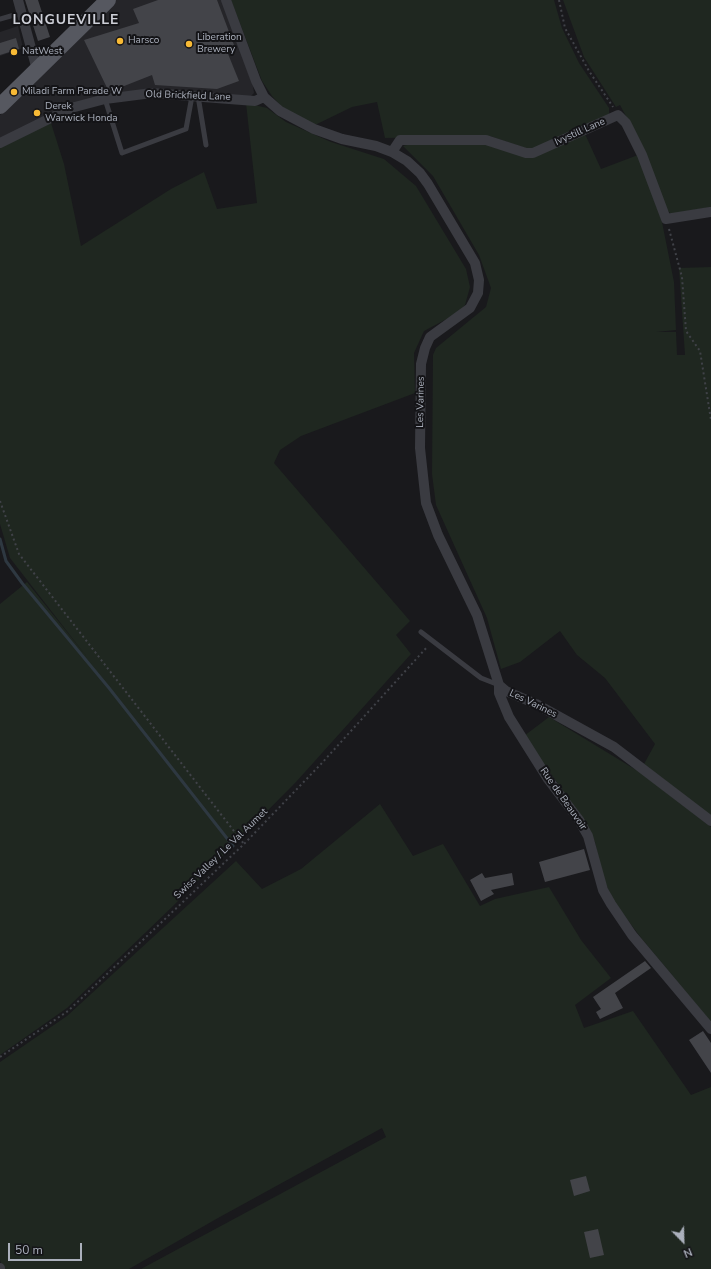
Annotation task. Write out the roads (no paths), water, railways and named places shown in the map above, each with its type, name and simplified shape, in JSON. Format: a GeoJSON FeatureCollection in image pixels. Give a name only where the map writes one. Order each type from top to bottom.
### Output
{"type":"FeatureCollection","features":[{"type":"Feature","properties":{"kind":"main road"},"geometry":{"type":"LineString","coordinates":[[0,106],[108,0]]}},
{"type":"Feature","properties":{"kind":"street"},"geometry":{"type":"LineString","coordinates":[[18,0],[37,70]]}},
{"type":"Feature","properties":{"kind":"street","name":"Les Varines"},"geometry":{"type":"LineString","coordinates":[[226,0],[256,81],[264,97],[280,111],[314,130],[342,139],[376,146],[392,152],[420,173],[475,263],[479,280],[478,292],[470,308],[430,337],[425,348],[421,364],[420,448],[426,503],[438,535],[477,615],[499,685],[506,691],[536,704],[614,748],[711,821]]}},
{"type":"Feature","properties":{"kind":"street","name":"Old Brickfield Lane"},"geometry":{"type":"LineString","coordinates":[[0,143],[71,108],[105,99],[152,93],[255,101],[264,97]]}},
{"type":"Feature","properties":{"kind":"street","name":"Ivystill Lane"},"geometry":{"type":"LineString","coordinates":[[392,152],[400,140],[486,140],[526,153],[533,153],[618,115],[626,123],[642,155],[666,219],[710,212]]}},
{"type":"Feature","properties":{"kind":"street","name":"Rue de Beauvoir"},"geometry":{"type":"LineString","coordinates":[[499,685],[499,693],[513,722],[548,779],[579,820],[588,836],[603,890],[611,904],[632,934],[711,1029]]}},
{"type":"Feature","properties":{"kind":"lane"},"geometry":{"type":"LineString","coordinates":[[0,20],[21,12]]}},
{"type":"Feature","properties":{"kind":"lane"},"geometry":{"type":"LineString","coordinates":[[105,99],[122,153],[186,129],[195,96]]}},
{"type":"Feature","properties":{"kind":"lane"},"geometry":{"type":"LineString","coordinates":[[195,96],[206,145]]}},
{"type":"Feature","properties":{"kind":"lane"},"geometry":{"type":"LineString","coordinates":[[422,632],[481,678],[499,685]]}},
{"type":"Feature","properties":{"kind":"waterway"},"geometry":{"type":"LineString","coordinates":[[0,539],[6,561],[22,583],[109,688],[233,846]]}},
{"type":"Feature","properties":{"kind":"place","name":"Harsco"},"geometry":{"type":"Point","coordinates":[120,41]}},
{"type":"Feature","properties":{"kind":"place","name":"Liberation Brewery"},"geometry":{"type":"Point","coordinates":[189,44]}},
{"type":"Feature","properties":{"kind":"place","name":"NatWest"},"geometry":{"type":"Point","coordinates":[14,52]}},
{"type":"Feature","properties":{"kind":"place","name":"Miladi Farm Parade W"},"geometry":{"type":"Point","coordinates":[14,92]}},
{"type":"Feature","properties":{"kind":"place","name":"Derek Warwick Honda"},"geometry":{"type":"Point","coordinates":[37,113]}},
{"type":"Feature","properties":{"kind":"district","name":"LONGUEVILLE"},"geometry":{"type":"Point","coordinates":[66,21]}}]}
